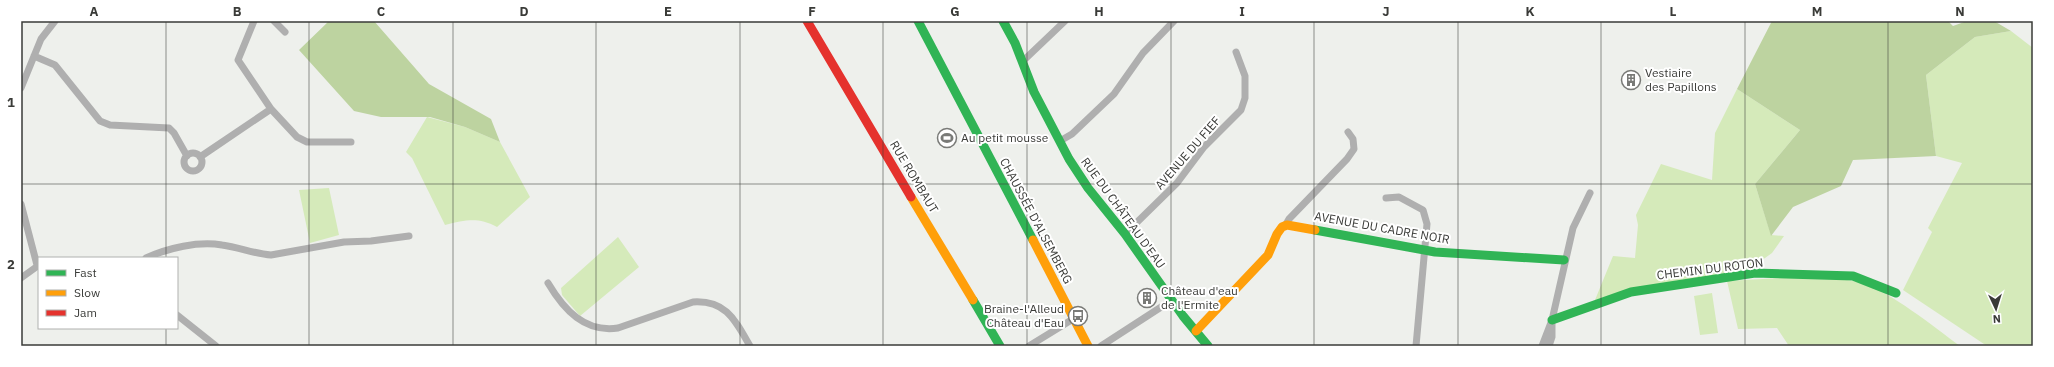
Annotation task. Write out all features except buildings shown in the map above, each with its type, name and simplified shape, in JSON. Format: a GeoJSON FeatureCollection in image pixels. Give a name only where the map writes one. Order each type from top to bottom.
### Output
{"type":"FeatureCollection","features":[{"type":"Feature","properties":{"kind":"street"},"geometry":{"type":"LineString","coordinates":[[21,88],[41,39],[55,21]]}},
{"type":"Feature","properties":{"kind":"street"},"geometry":{"type":"LineString","coordinates":[[254,21],[238,60],[271,109],[297,137],[307,142],[351,142]]}},
{"type":"Feature","properties":{"kind":"street"},"geometry":{"type":"LineString","coordinates":[[274,21],[285,32]]}},
{"type":"Feature","properties":{"kind":"street","name":"RUE ROMBAUT"},"geometry":{"type":"LineString","coordinates":[[807,21],[1000,346]]}},
{"type":"Feature","properties":{"kind":"street","name":"CHAUSSÉE D'ALSEMBERG"},"geometry":{"type":"LineString","coordinates":[[918,21],[1088,346]]}},
{"type":"Feature","properties":{"kind":"street","name":"RUE DU CHÂTEAU D'EAU"},"geometry":{"type":"LineString","coordinates":[[1003,21],[1022,61],[1034,92],[1069,160],[1088,188],[1125,234],[1172,300],[1208,346]]}},
{"type":"Feature","properties":{"kind":"street"},"geometry":{"type":"LineString","coordinates":[[1022,61],[1065,21]]}},
{"type":"Feature","properties":{"kind":"street"},"geometry":{"type":"LineString","coordinates":[[1060,141],[1072,134],[1114,94],[1143,53],[1174,21]]}},
{"type":"Feature","properties":{"kind":"street","name":"AVENUE DU FIEF"},"geometry":{"type":"LineString","coordinates":[[1125,234],[1177,183],[1204,147],[1241,110],[1245,98],[1245,76],[1236,52]]}},
{"type":"Feature","properties":{"kind":"street"},"geometry":{"type":"LineString","coordinates":[[34,56],[55,65],[100,121],[110,125],[168,128],[174,133],[187,156]]}},
{"type":"Feature","properties":{"kind":"street"},"geometry":{"type":"LineString","coordinates":[[200,157],[271,109]]}},
{"type":"Feature","properties":{"kind":"street"},"geometry":{"type":"LineString","coordinates":[[1196,331],[1268,255],[1276,234],[1288,225],[1289,219],[1354,150],[1352,138],[1348,132]]}},
{"type":"Feature","properties":{"kind":"street"},"geometry":{"type":"LineString","coordinates":[[193,153],[200,157],[201,166],[193,172],[185,167],[184,161],[187,156],[193,153]]}},
{"type":"Feature","properties":{"kind":"street"},"geometry":{"type":"LineString","coordinates":[[1542,346],[1552,320],[1564,260],[1573,228],[1590,193]]}},
{"type":"Feature","properties":{"kind":"street"},"geometry":{"type":"LineString","coordinates":[[1386,198],[1399,197],[1423,210],[1427,224],[1416,346]]}},
{"type":"Feature","properties":{"kind":"street"},"geometry":{"type":"LineString","coordinates":[[21,204],[38,265],[21,278]]}},
{"type":"Feature","properties":{"kind":"street","name":"AVENUE DU CADRE NOIR"},"geometry":{"type":"LineString","coordinates":[[1288,225],[1424,250],[1564,260]]}},
{"type":"Feature","properties":{"kind":"street"},"geometry":{"type":"LineString","coordinates":[[148,257],[165,250],[210,244],[223,245],[259,255],[271,256],[344,242],[371,241],[409,236]]}},
{"type":"Feature","properties":{"kind":"street","name":"CHEMIN DU ROTON"},"geometry":{"type":"LineString","coordinates":[[1552,320],[1631,292],[1755,273],[1853,276],[1896,294]]}},
{"type":"Feature","properties":{"kind":"street"},"geometry":{"type":"LineString","coordinates":[[548,283],[572,314],[583,323],[594,328],[606,330],[618,328],[693,302],[704,301],[715,304],[735,321],[750,346]]}},
{"type":"Feature","properties":{"kind":"street"},"geometry":{"type":"LineString","coordinates":[[1101,346],[1172,300]]}},
{"type":"Feature","properties":{"kind":"street"},"geometry":{"type":"LineString","coordinates":[[178,316],[216,346]]}},
{"type":"Feature","properties":{"kind":"street"},"geometry":{"type":"LineString","coordinates":[[1029,346],[1073,319]]}},
{"type":"Feature","properties":{"kind":"street"},"geometry":{"type":"LineString","coordinates":[[1549,346],[1552,337],[1552,320]]}},
{"type":"Feature","properties":{"kind":"green space"},"geometry":{"type":"Polygon","coordinates":[[[329,21],[374,21],[429,84],[491,119],[500,142],[465,127],[430,117],[381,117],[354,111],[299,50],[329,21]]]}},
{"type":"Feature","properties":{"kind":"green space"},"geometry":{"type":"Polygon","coordinates":[[[1772,21],[1948,21],[1953,26],[1967,21],[1994,21],[2011,31],[1975,37],[1926,75],[1936,156],[1853,160],[1841,186],[1793,207],[1771,236],[1755,184],[1800,130],[1737,89],[1772,21]]]}},
{"type":"Feature","properties":{"kind":"green space"},"geometry":{"type":"Polygon","coordinates":[[[2011,31],[2033,48],[2033,346],[1987,346],[1903,290],[1932,232],[1928,228],[1962,163],[1936,156],[1926,75],[1975,37],[2011,31]]]}},
{"type":"Feature","properties":{"kind":"green space"},"geometry":{"type":"Polygon","coordinates":[[[1737,89],[1800,130],[1755,184],[1771,235],[1784,236],[1772,253],[1751,268],[1595,300],[1613,256],[1635,258],[1638,225],[1636,215],[1661,164],[1712,180],[1715,133],[1737,89]]]}},
{"type":"Feature","properties":{"kind":"green space"},"geometry":{"type":"Polygon","coordinates":[[[427,117],[465,127],[500,142],[530,197],[497,227],[484,222],[472,220],[445,225],[412,158],[406,152],[427,117]]]}},
{"type":"Feature","properties":{"kind":"green space"},"geometry":{"type":"Polygon","coordinates":[[[329,188],[339,235],[310,243],[299,190],[329,188]]]}},
{"type":"Feature","properties":{"kind":"green space"},"geometry":{"type":"Polygon","coordinates":[[[618,237],[639,267],[580,316],[562,295],[561,288],[618,237]]]}},
{"type":"Feature","properties":{"kind":"green space"},"geometry":{"type":"Polygon","coordinates":[[[1799,277],[1846,280],[1873,287],[1912,310],[1960,346],[1789,346],[1777,328],[1738,329],[1727,281],[1799,277]]]}},
{"type":"Feature","properties":{"kind":"green space"},"geometry":{"type":"Polygon","coordinates":[[[1712,293],[1718,333],[1700,335],[1694,296],[1712,293]]]}},
{"type":"Feature","properties":{"kind":"traffic: fast"},"geometry":{"type":"LineString","coordinates":[[918,21],[1033,240]]}},
{"type":"Feature","properties":{"kind":"traffic: fast"},"geometry":{"type":"LineString","coordinates":[[1003,21],[1015,43],[1034,92],[1069,159],[1088,188],[1125,234],[1183,316],[1208,346]]}},
{"type":"Feature","properties":{"kind":"traffic: fast"},"geometry":{"type":"LineString","coordinates":[[1315,230],[1435,252],[1564,260]]}},
{"type":"Feature","properties":{"kind":"traffic: fast"},"geometry":{"type":"LineString","coordinates":[[1552,320],[1631,292],[1755,273],[1853,276],[1896,293]]}},
{"type":"Feature","properties":{"kind":"traffic: fast"},"geometry":{"type":"LineString","coordinates":[[973,300],[1000,346]]}},
{"type":"Feature","properties":{"kind":"traffic: slow"},"geometry":{"type":"LineString","coordinates":[[911,197],[973,300]]}},
{"type":"Feature","properties":{"kind":"traffic: slow"},"geometry":{"type":"LineString","coordinates":[[1196,331],[1268,255],[1277,234],[1282,227],[1287,225],[1315,230]]}},
{"type":"Feature","properties":{"kind":"traffic: slow"},"geometry":{"type":"LineString","coordinates":[[1033,240],[1088,346]]}},
{"type":"Feature","properties":{"kind":"traffic: jam"},"geometry":{"type":"LineString","coordinates":[[807,21],[911,197]]}},
{"type":"Feature","properties":{"kind":"place","name":"Vestiaire des Papillons"},"geometry":{"type":"Point","coordinates":[1631,80]}},
{"type":"Feature","properties":{"kind":"place","name":"Au petit mousse"},"geometry":{"type":"Point","coordinates":[947,138]}},
{"type":"Feature","properties":{"kind":"place","name":"Château d'eau de l'Ermite"},"geometry":{"type":"Point","coordinates":[1147,298]}},
{"type":"Feature","properties":{"kind":"place","name":"Braine-l'Alleud Château d'Eau"},"geometry":{"type":"Point","coordinates":[1078,316]}}]}
